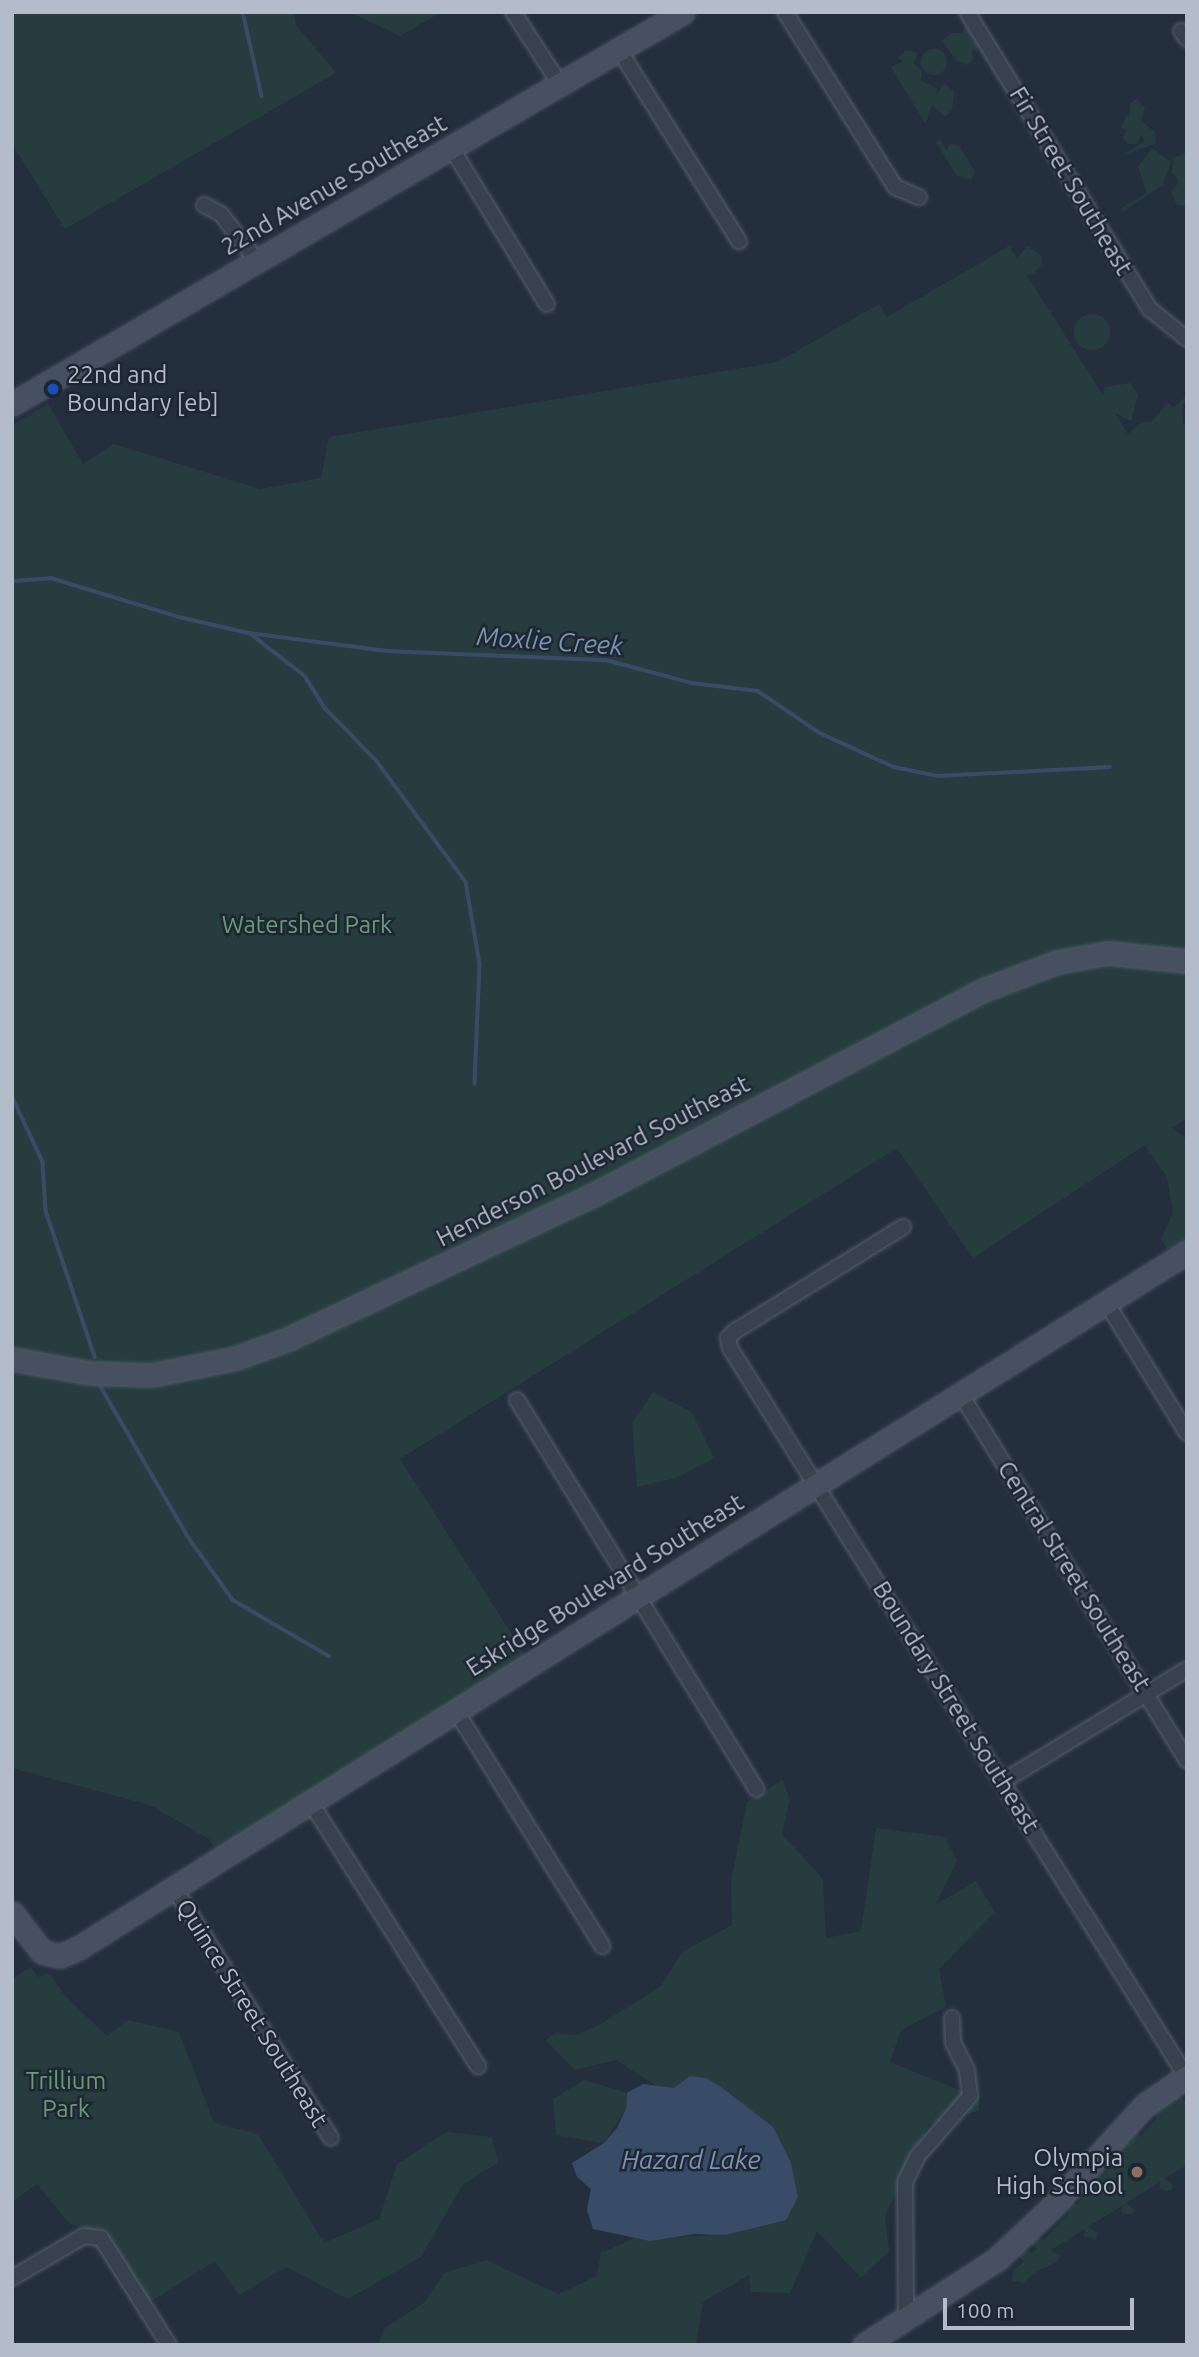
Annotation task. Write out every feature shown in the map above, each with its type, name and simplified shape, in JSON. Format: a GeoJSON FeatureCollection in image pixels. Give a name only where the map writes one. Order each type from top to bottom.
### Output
{"type":"FeatureCollection","features":[{"type":"Feature","properties":{"kind":"street"},"geometry":{"type":"LineString","coordinates":[[513,12],[561,83]]}},
{"type":"Feature","properties":{"kind":"street","name":"22nd Avenue Southeast"},"geometry":{"type":"LineString","coordinates":[[12,404],[683,12]]}},
{"type":"Feature","properties":{"kind":"street"},"geometry":{"type":"LineString","coordinates":[[785,12],[895,187],[919,197]]}},
{"type":"Feature","properties":{"kind":"street","name":"Fir Street Southeast"},"geometry":{"type":"LineString","coordinates":[[967,12],[1150,309],[1187,339]]}},
{"type":"Feature","properties":{"kind":"street"},"geometry":{"type":"LineString","coordinates":[[619,50],[739,241]]}},
{"type":"Feature","properties":{"kind":"street"},"geometry":{"type":"LineString","coordinates":[[451,147],[547,304]]}},
{"type":"Feature","properties":{"kind":"street"},"geometry":{"type":"LineString","coordinates":[[204,205],[221,214],[257,261]]}},
{"type":"Feature","properties":{"kind":"street","name":"Henderson Boulevard Southeast"},"geometry":{"type":"LineString","coordinates":[[12,1359],[90,1373],[152,1375],[236,1358],[288,1339],[591,1196],[986,989],[1057,962],[1108,953],[1187,961]]}},
{"type":"Feature","properties":{"kind":"street","name":"Boundary Street Southeast"},"geometry":{"type":"LineString","coordinates":[[903,1227],[728,1338],[730,1348],[1186,2076]]}},
{"type":"Feature","properties":{"kind":"street","name":"Eskridge Boulevard Southeast"},"geometry":{"type":"LineString","coordinates":[[12,1913],[33,1943],[50,1956],[80,1947],[1187,1252]]}},
{"type":"Feature","properties":{"kind":"street"},"geometry":{"type":"LineString","coordinates":[[1106,1302],[1187,1433]]}},
{"type":"Feature","properties":{"kind":"street","name":"Central Street Southeast"},"geometry":{"type":"LineString","coordinates":[[960,1393],[1187,1760]]}},
{"type":"Feature","properties":{"kind":"street"},"geometry":{"type":"LineString","coordinates":[[517,1400],[756,1789]]}},
{"type":"Feature","properties":{"kind":"street"},"geometry":{"type":"LineString","coordinates":[[1002,1782],[1187,1669]]}},
{"type":"Feature","properties":{"kind":"street"},"geometry":{"type":"LineString","coordinates":[[456,1712],[602,1946]]}},
{"type":"Feature","properties":{"kind":"street"},"geometry":{"type":"LineString","coordinates":[[312,1803],[478,2066]]}},
{"type":"Feature","properties":{"kind":"street","name":"Quince Street Southeast"},"geometry":{"type":"LineString","coordinates":[[174,1888],[331,2138]]}},
{"type":"Feature","properties":{"kind":"street"},"geometry":{"type":"LineString","coordinates":[[906,2315],[905,2182],[918,2157],[970,2096],[967,2070],[953,2043],[952,2018]]}},
{"type":"Feature","properties":{"kind":"street"},"geometry":{"type":"LineString","coordinates":[[864,2345],[1006,2252],[1145,2105],[1186,2076]]}},
{"type":"Feature","properties":{"kind":"street"},"geometry":{"type":"LineString","coordinates":[[12,2278],[84,2236],[101,2238],[169,2345]]}},
{"type":"Feature","properties":{"kind":"green space"},"geometry":{"type":"Polygon","coordinates":[[[12,12],[294,12],[296,25],[336,73],[65,229],[12,144],[12,12]]]}},
{"type":"Feature","properties":{"kind":"green space"},"geometry":{"type":"Polygon","coordinates":[[[349,12],[437,12],[438,14],[400,36],[349,12]]]}},
{"type":"Feature","properties":{"kind":"green space"},"geometry":{"type":"Polygon","coordinates":[[[965,27],[977,34],[980,46],[972,52],[974,60],[966,65],[956,61],[942,40],[952,33],[962,33],[965,27]]]}},
{"type":"Feature","properties":{"kind":"green space"},"geometry":{"type":"Polygon","coordinates":[[[934,49],[943,53],[947,62],[943,71],[934,75],[925,71],[921,62],[925,53],[934,49]]]}},
{"type":"Feature","properties":{"kind":"green space"},"geometry":{"type":"Polygon","coordinates":[[[906,50],[918,53],[914,63],[922,71],[921,80],[937,89],[936,95],[944,83],[954,92],[952,110],[945,117],[932,105],[925,123],[891,67],[903,61],[898,58],[906,50]]]}},
{"type":"Feature","properties":{"kind":"green space"},"geometry":{"type":"Polygon","coordinates":[[[1137,99],[1145,108],[1141,121],[1155,132],[1156,143],[1121,156],[1145,141],[1141,136],[1137,144],[1128,144],[1123,138],[1127,130],[1121,128],[1126,115],[1130,116],[1130,103],[1137,99]]]}},
{"type":"Feature","properties":{"kind":"green space"},"geometry":{"type":"Polygon","coordinates":[[[941,139],[946,150],[951,144],[959,146],[975,172],[971,180],[956,175],[936,142],[941,139]]]}},
{"type":"Feature","properties":{"kind":"green space"},"geometry":{"type":"Polygon","coordinates":[[[1152,148],[1171,162],[1163,184],[1123,212],[1121,208],[1147,193],[1138,167],[1152,148]]]}},
{"type":"Feature","properties":{"kind":"green space"},"geometry":{"type":"Polygon","coordinates":[[[1187,152],[1187,206],[1177,205],[1171,192],[1179,182],[1172,172],[1174,158],[1187,152]]]}},
{"type":"Feature","properties":{"kind":"green space","name":"Watershed Park"},"geometry":{"type":"Polygon","coordinates":[[[1009,246],[1017,259],[1027,246],[1042,256],[1041,266],[1033,274],[1026,274],[1103,395],[1105,387],[1130,383],[1138,395],[1131,421],[1115,413],[1128,434],[1141,422],[1151,422],[1168,403],[1173,407],[1187,396],[1182,408],[1183,424],[1187,422],[1187,1118],[1172,1128],[1187,1139],[1187,1243],[1167,1249],[1161,1238],[1173,1213],[1167,1177],[1145,1145],[973,1258],[897,1148],[400,1459],[530,1663],[221,1858],[209,1839],[150,1805],[12,1768],[12,425],[48,404],[83,464],[114,444],[260,489],[321,478],[329,437],[778,362],[879,304],[887,317],[1009,246]]]}},
{"type":"Feature","properties":{"kind":"green space"},"geometry":{"type":"Polygon","coordinates":[[[1092,314],[1105,319],[1110,332],[1105,345],[1092,350],[1079,345],[1074,332],[1079,319],[1092,314]]]}},
{"type":"Feature","properties":{"kind":"green space"},"geometry":{"type":"Polygon","coordinates":[[[653,1392],[692,1412],[714,1458],[676,1478],[637,1487],[632,1423],[653,1392]]]}},
{"type":"Feature","properties":{"kind":"green space"},"geometry":{"type":"Polygon","coordinates":[[[782,1780],[790,1799],[782,1834],[823,1879],[826,1938],[861,1931],[876,1828],[945,1837],[957,1861],[935,1905],[976,1881],[995,1912],[939,1969],[946,2007],[901,2030],[890,2062],[979,2098],[979,2111],[929,2124],[885,2216],[889,2251],[861,2278],[817,2231],[790,2293],[751,2292],[749,2275],[703,2302],[696,2345],[378,2345],[385,2328],[425,2302],[444,2273],[486,2260],[558,2294],[597,2276],[601,2253],[634,2238],[725,2235],[794,2176],[773,2127],[753,2115],[675,2088],[660,2088],[616,2060],[574,2070],[546,2040],[555,2033],[577,2035],[601,2024],[661,1986],[682,1952],[732,1925],[731,1881],[747,1802],[782,1780]]]}},
{"type":"Feature","properties":{"kind":"green space","name":"Trillium Park"},"geometry":{"type":"Polygon","coordinates":[[[31,1967],[37,1977],[50,1973],[64,1995],[107,2036],[128,2020],[179,2032],[214,2123],[258,2134],[324,2243],[379,2219],[397,2164],[447,2132],[492,2137],[498,2163],[463,2184],[421,2257],[348,2299],[286,2267],[239,2295],[215,2261],[137,2310],[91,2238],[95,2235],[68,2222],[37,2184],[12,2202],[12,1979],[31,1967]]]}},
{"type":"Feature","properties":{"kind":"green space"},"geometry":{"type":"Polygon","coordinates":[[[584,2080],[627,2093],[626,2109],[604,2143],[556,2135],[553,2099],[584,2080]]]}},
{"type":"Feature","properties":{"kind":"green space"},"geometry":{"type":"Polygon","coordinates":[[[1175,2091],[1187,2104],[1187,2165],[1164,2179],[1174,2185],[1171,2191],[1159,2189],[1160,2182],[1126,2203],[1135,2210],[1132,2215],[1121,2213],[1122,2206],[1088,2227],[1098,2233],[1095,2239],[1084,2236],[1085,2229],[1051,2250],[1060,2256],[1057,2262],[1035,2272],[1023,2283],[1012,2281],[1013,2271],[1024,2261],[1018,2257],[1020,2248],[1032,2253],[1037,2248],[1031,2245],[1033,2235],[1044,2240],[1070,2212],[1064,2209],[1072,2200],[1076,2205],[1085,2196],[1077,2192],[1085,2185],[1091,2189],[1100,2180],[1092,2177],[1101,2167],[1105,2173],[1124,2154],[1119,2142],[1132,2143],[1126,2134],[1137,2128],[1140,2137],[1157,2118],[1149,2110],[1175,2091]]]}},
{"type":"Feature","properties":{"kind":"water","name":"Hazard Lake"},"geometry":{"type":"Polygon","coordinates":[[[690,2076],[706,2078],[721,2087],[773,2127],[791,2163],[798,2197],[786,2220],[725,2235],[694,2234],[650,2241],[593,2229],[587,2210],[591,2189],[577,2177],[572,2163],[604,2143],[617,2128],[626,2109],[627,2093],[643,2084],[674,2088],[690,2076]]]}},
{"type":"Feature","properties":{"kind":"waterway"},"geometry":{"type":"LineString","coordinates":[[243,12],[262,96]]}},
{"type":"Feature","properties":{"kind":"waterway","name":"Moxlie Creek"},"geometry":{"type":"LineString","coordinates":[[12,581],[51,578],[179,617],[249,633],[387,651],[606,660],[692,683],[758,691],[820,733],[894,767],[938,776],[1110,767]]}},
{"type":"Feature","properties":{"kind":"waterway"},"geometry":{"type":"LineString","coordinates":[[251,634],[305,676],[326,709],[376,760],[466,882],[480,964],[475,1084]]}},
{"type":"Feature","properties":{"kind":"waterway"},"geometry":{"type":"LineString","coordinates":[[12,1096],[43,1162],[46,1211],[95,1357]]}},
{"type":"Feature","properties":{"kind":"waterway"},"geometry":{"type":"LineString","coordinates":[[101,1387],[189,1538],[233,1600],[329,1656]]}},
{"type":"Feature","properties":{"kind":"place","name":"22nd and Boundary [eb]"},"geometry":{"type":"Point","coordinates":[53,389]}},
{"type":"Feature","properties":{"kind":"place","name":"Olympia High School"},"geometry":{"type":"Point","coordinates":[1137,2172]}}]}
